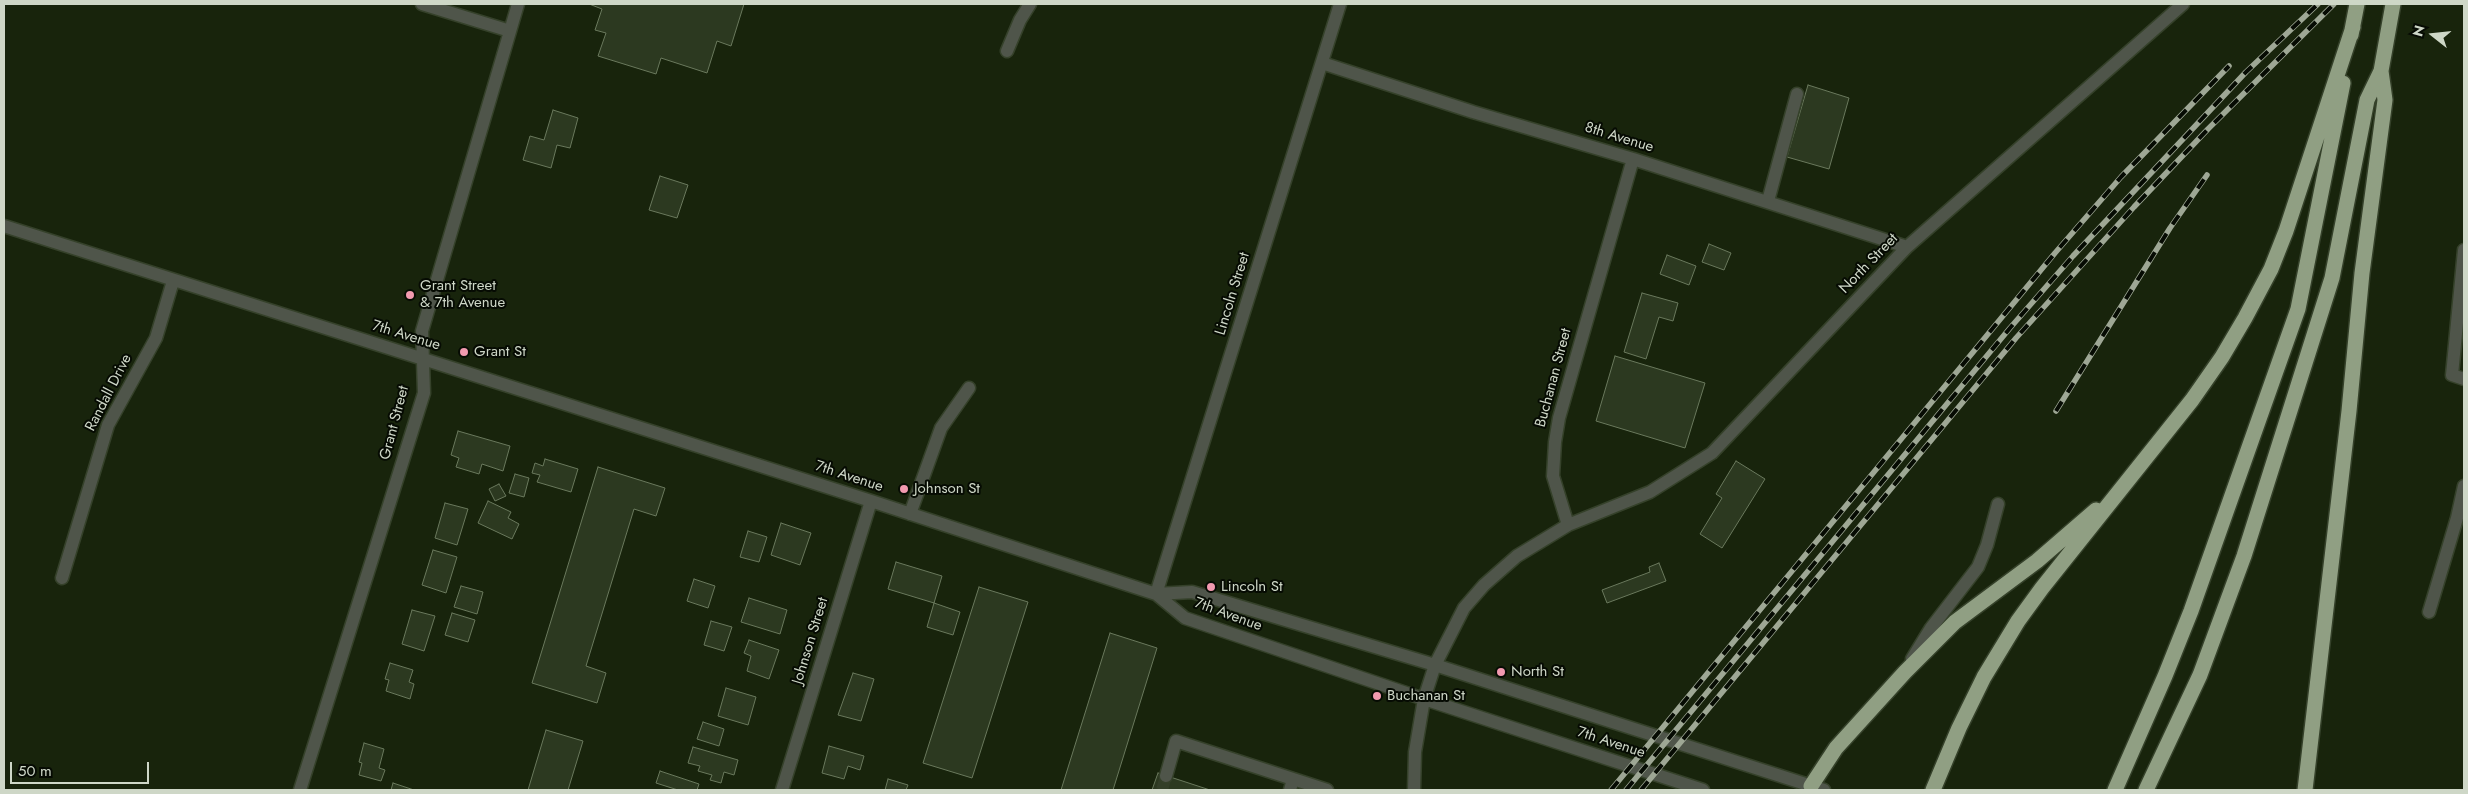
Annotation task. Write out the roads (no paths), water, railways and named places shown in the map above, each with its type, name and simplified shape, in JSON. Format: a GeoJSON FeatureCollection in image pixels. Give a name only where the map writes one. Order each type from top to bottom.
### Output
{"type":"FeatureCollection","features":[{"type":"Feature","properties":{"kind":"highway"},"geometry":{"type":"LineString","coordinates":[[2115,790],[2191,611],[2298,308],[2337,118],[2357,4]]}},
{"type":"Feature","properties":{"kind":"highway"},"geometry":{"type":"LineString","coordinates":[[2146,790],[2200,675],[2244,556],[2332,278],[2367,100],[2381,71],[2393,4]]}},
{"type":"Feature","properties":{"kind":"highway"},"geometry":{"type":"LineString","coordinates":[[1933,790],[1958,728],[2007,638],[2042,588],[2200,389],[2245,318],[2271,270],[2286,231],[2352,27]]}},
{"type":"Feature","properties":{"kind":"highway"},"geometry":{"type":"LineString","coordinates":[[2304,790],[2362,273],[2385,100],[2381,71]]}},
{"type":"Feature","properties":{"kind":"highway"},"geometry":{"type":"LineString","coordinates":[[1814,789],[1836,748],[1904,672],[1955,622],[2037,561],[2125,485]]}},
{"type":"Feature","properties":{"kind":"street"},"geometry":{"type":"LineString","coordinates":[[422,4],[510,32]]}},
{"type":"Feature","properties":{"kind":"street","name":"Grant Street"},"geometry":{"type":"LineString","coordinates":[[300,790],[424,393],[421,357],[422,331],[429,301],[518,4]]}},
{"type":"Feature","properties":{"kind":"street"},"geometry":{"type":"LineString","coordinates":[[1007,51],[1020,20],[1030,4]]}},
{"type":"Feature","properties":{"kind":"street","name":"Lincoln Street"},"geometry":{"type":"LineString","coordinates":[[1156,594],[1340,4]]}},
{"type":"Feature","properties":{"kind":"street","name":"North Street"},"geometry":{"type":"LineString","coordinates":[[1568,525],[1650,492],[1712,453],[1907,247],[2183,4]]}},
{"type":"Feature","properties":{"kind":"street","name":"8th Avenue"},"geometry":{"type":"LineString","coordinates":[[1322,63],[1472,112],[1768,201],[1907,247]]}},
{"type":"Feature","properties":{"kind":"street"},"geometry":{"type":"LineString","coordinates":[[1768,201],[1797,94]]}},
{"type":"Feature","properties":{"kind":"street","name":"Buchanan Street"},"geometry":{"type":"LineString","coordinates":[[1568,525],[1554,476],[1555,442],[1559,418],[1633,159]]}},
{"type":"Feature","properties":{"kind":"street","name":"7th Avenue"},"geometry":{"type":"LineString","coordinates":[[4,226],[173,281],[421,357],[1156,594],[1185,618],[1424,699],[1703,790]]}},
{"type":"Feature","properties":{"kind":"street"},"geometry":{"type":"LineString","coordinates":[[2464,250],[2452,375],[2464,379]]}},
{"type":"Feature","properties":{"kind":"street","name":"Randall Drive"},"geometry":{"type":"LineString","coordinates":[[62,578],[108,425],[156,338],[173,281]]}},
{"type":"Feature","properties":{"kind":"street"},"geometry":{"type":"LineString","coordinates":[[910,514],[941,428],[969,388]]}},
{"type":"Feature","properties":{"kind":"street"},"geometry":{"type":"LineString","coordinates":[[2428,612],[2457,518],[2464,486]]}},
{"type":"Feature","properties":{"kind":"street","name":"Johnson Street"},"geometry":{"type":"LineString","coordinates":[[782,790],[871,501]]}},
{"type":"Feature","properties":{"kind":"street"},"geometry":{"type":"LineString","coordinates":[[1904,672],[1931,628],[1978,567],[1987,545],[1998,504]]}},
{"type":"Feature","properties":{"kind":"street"},"geometry":{"type":"LineString","coordinates":[[1414,790],[1415,752],[1424,699],[1435,665],[1464,608],[1484,585],[1517,556],[1568,525]]}},
{"type":"Feature","properties":{"kind":"street"},"geometry":{"type":"LineString","coordinates":[[1156,594],[1192,592],[1435,665],[1814,789]]}},
{"type":"Feature","properties":{"kind":"street"},"geometry":{"type":"LineString","coordinates":[[1166,776],[1176,741],[1292,785],[1327,790]]}},
{"type":"Feature","properties":{"kind":"tunnel"},"geometry":{"type":"LineString","coordinates":[[1162,790],[1166,776]]}},
{"type":"Feature","properties":{"kind":"railway"},"geometry":{"type":"LineString","coordinates":[[1626,790],[2010,328],[2073,256],[2246,72],[2318,4]]}},
{"type":"Feature","properties":{"kind":"railway"},"geometry":{"type":"LineString","coordinates":[[1641,790],[2016,338],[2134,207],[2208,129],[2334,4]]}},
{"type":"Feature","properties":{"kind":"railway"},"geometry":{"type":"LineString","coordinates":[[1611,790],[2055,253],[2121,177],[2229,66]]}},
{"type":"Feature","properties":{"kind":"railway"},"geometry":{"type":"LineString","coordinates":[[2056,411],[2170,228],[2207,175]]}},
{"type":"Feature","properties":{"kind":"place","name":"Grant Street & 7th Avenue"},"geometry":{"type":"Point","coordinates":[410,295]}},
{"type":"Feature","properties":{"kind":"place","name":"Grant St"},"geometry":{"type":"Point","coordinates":[464,352]}},
{"type":"Feature","properties":{"kind":"place","name":"Johnson St"},"geometry":{"type":"Point","coordinates":[904,489]}},
{"type":"Feature","properties":{"kind":"place","name":"Lincoln St"},"geometry":{"type":"Point","coordinates":[1211,587]}},
{"type":"Feature","properties":{"kind":"place","name":"North St"},"geometry":{"type":"Point","coordinates":[1501,672]}},
{"type":"Feature","properties":{"kind":"place","name":"Buchanan St"},"geometry":{"type":"Point","coordinates":[1377,696]}}]}
